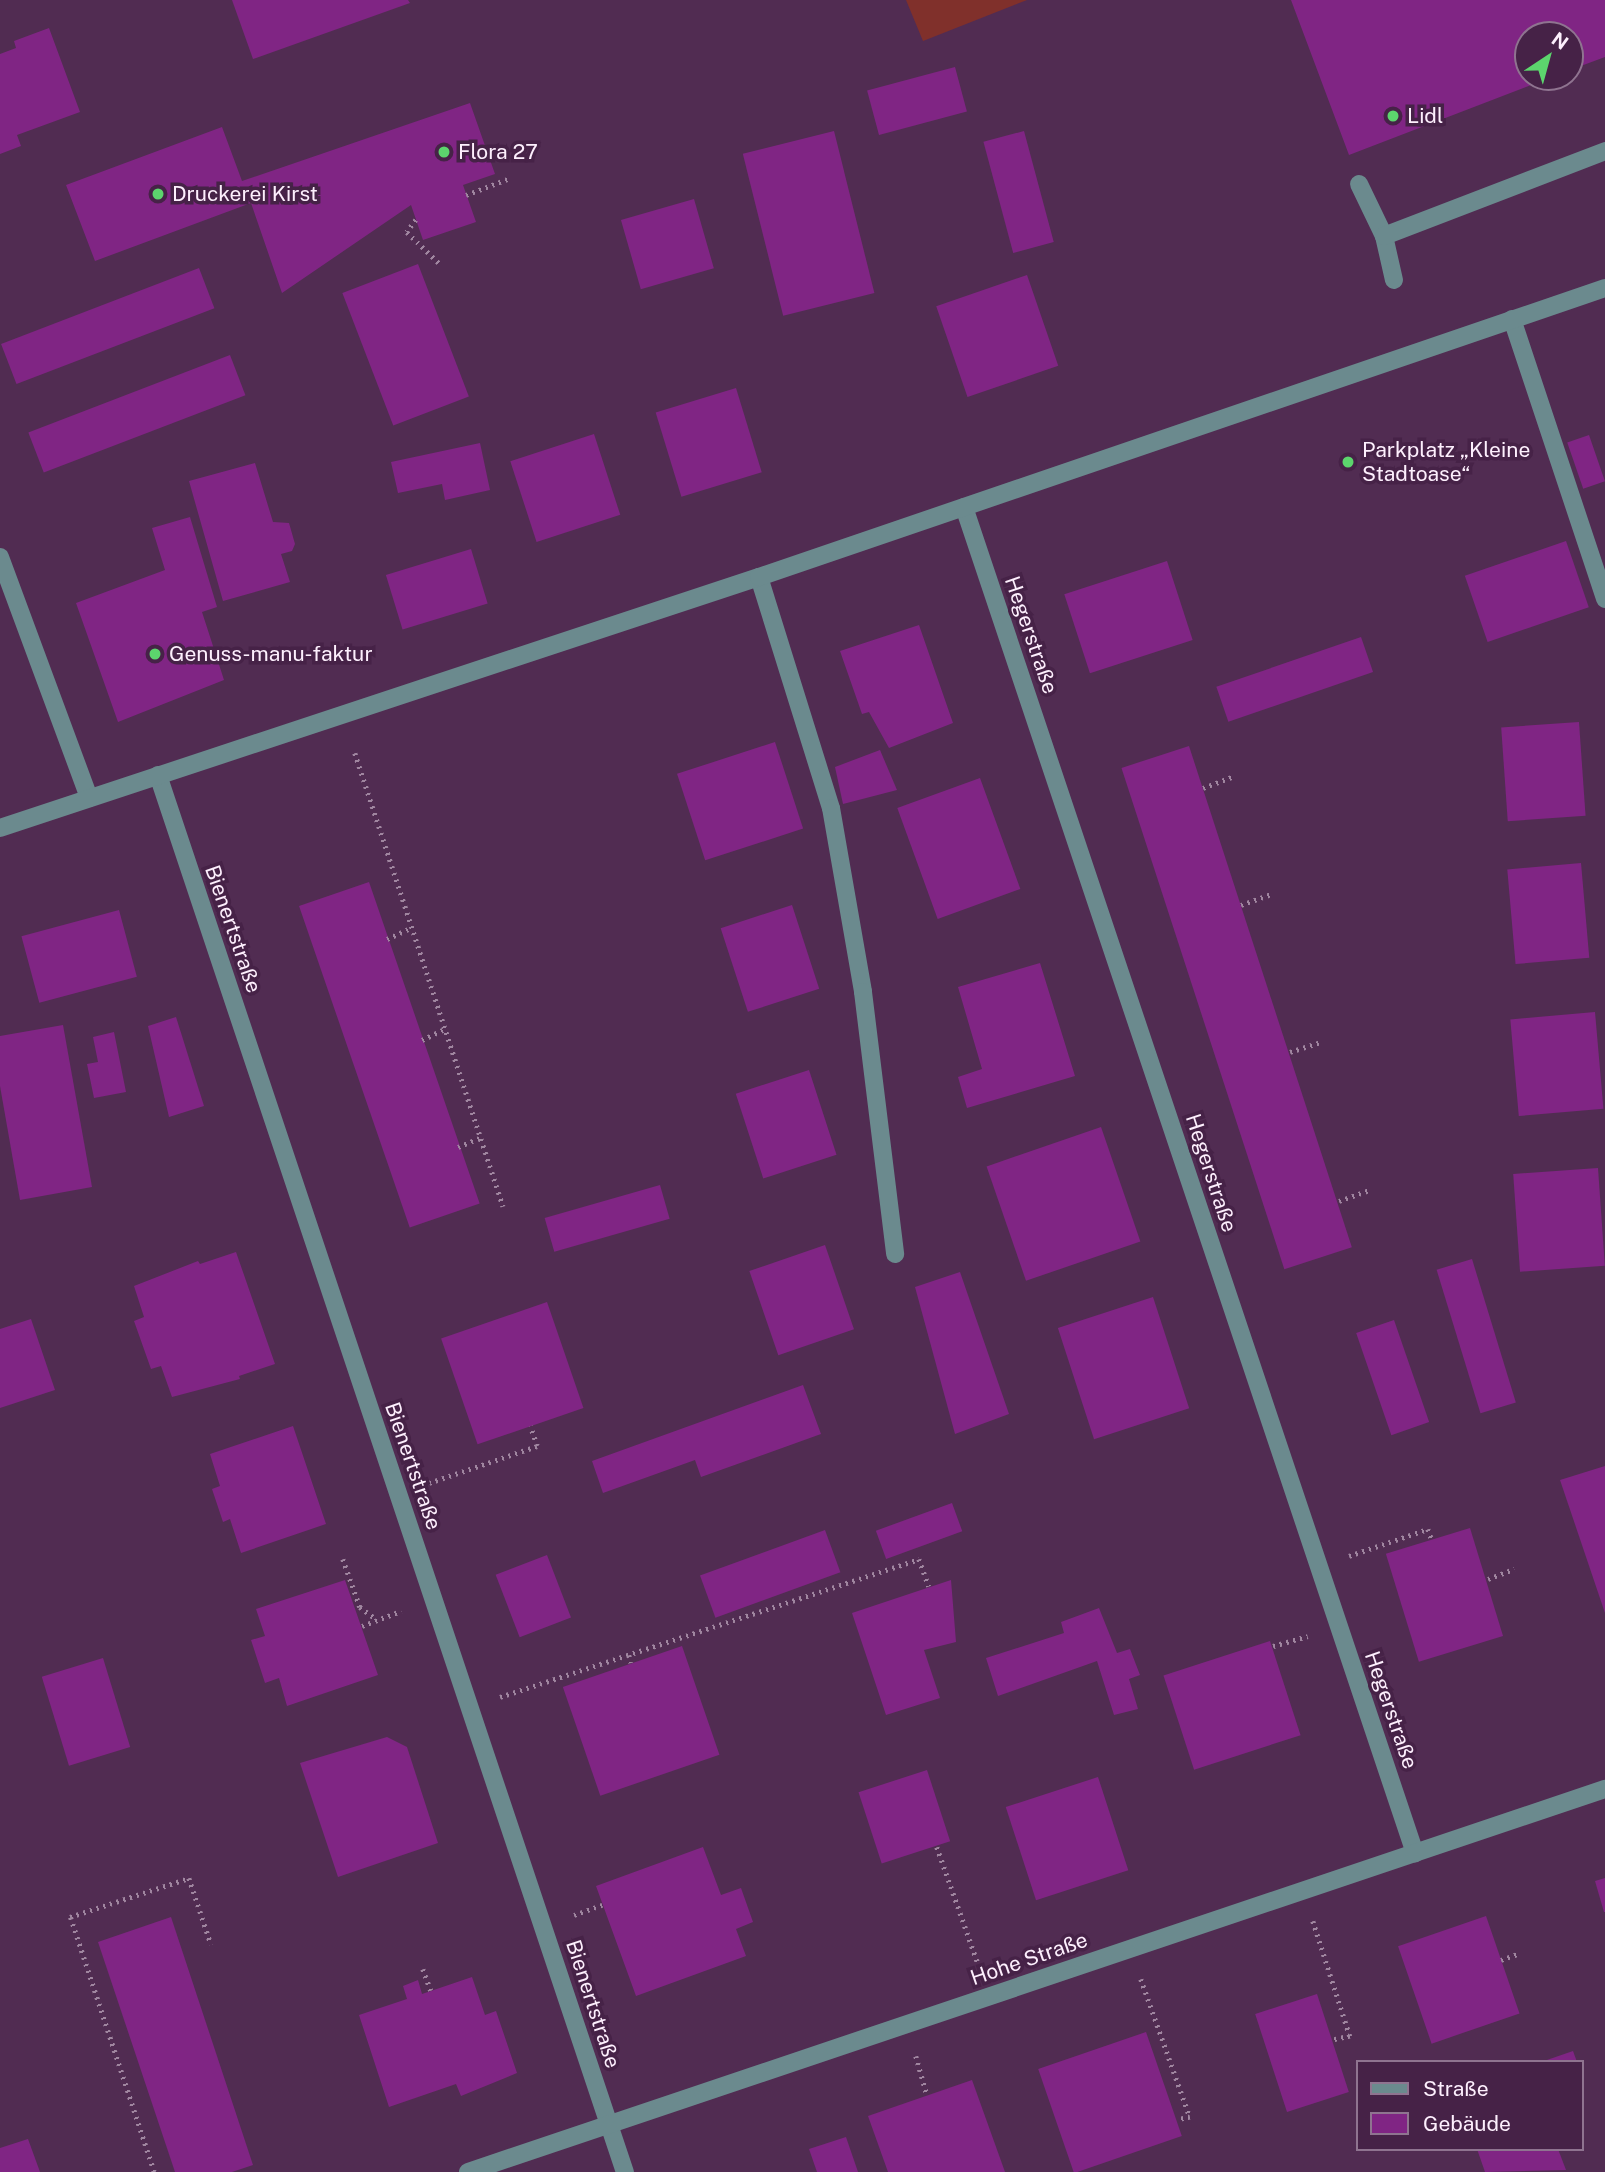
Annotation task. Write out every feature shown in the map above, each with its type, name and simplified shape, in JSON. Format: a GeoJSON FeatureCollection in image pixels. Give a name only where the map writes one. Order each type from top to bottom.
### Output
{"type":"FeatureCollection","features":[{"type":"Feature","properties":{"kind":"street"},"geometry":{"type":"LineString","coordinates":[[1384,236],[1605,151]]}},
{"type":"Feature","properties":{"kind":"street"},"geometry":{"type":"LineString","coordinates":[[1359,184],[1384,236],[1394,280]]}},
{"type":"Feature","properties":{"kind":"street"},"geometry":{"type":"LineString","coordinates":[[0,828],[760,577],[1605,288]]}},
{"type":"Feature","properties":{"kind":"street"},"geometry":{"type":"LineString","coordinates":[[1513,319],[1605,599]]}},
{"type":"Feature","properties":{"kind":"street","name":"Hegerstraße"},"geometry":{"type":"LineString","coordinates":[[964,507],[1415,1853]]}},
{"type":"Feature","properties":{"kind":"street"},"geometry":{"type":"LineString","coordinates":[[0,557],[89,798]]}},
{"type":"Feature","properties":{"kind":"street"},"geometry":{"type":"LineString","coordinates":[[760,577],[831,808],[863,992],[895,1254]]}},
{"type":"Feature","properties":{"kind":"street","name":"Bienertstraße"},"geometry":{"type":"LineString","coordinates":[[158,775],[625,2172]]}},
{"type":"Feature","properties":{"kind":"street","name":"Hohe Straße"},"geometry":{"type":"LineString","coordinates":[[468,2172],[1605,1789]]}},
{"type":"Feature","properties":{"kind":"path"},"geometry":{"type":"LineString","coordinates":[[467,195],[510,178]]}},
{"type":"Feature","properties":{"kind":"path"},"geometry":{"type":"LineString","coordinates":[[416,220],[407,232],[440,264]]}},
{"type":"Feature","properties":{"kind":"path"},"geometry":{"type":"LineString","coordinates":[[355,752],[503,1206]]}},
{"type":"Feature","properties":{"kind":"path"},"geometry":{"type":"LineString","coordinates":[[1203,788],[1233,777]]}},
{"type":"Feature","properties":{"kind":"path"},"geometry":{"type":"LineString","coordinates":[[1241,905],[1272,894]]}},
{"type":"Feature","properties":{"kind":"path"},"geometry":{"type":"LineString","coordinates":[[387,939],[411,928]]}},
{"type":"Feature","properties":{"kind":"path"},"geometry":{"type":"LineString","coordinates":[[422,1040],[445,1029]]}},
{"type":"Feature","properties":{"kind":"path"},"geometry":{"type":"LineString","coordinates":[[1290,1052],[1321,1042]]}},
{"type":"Feature","properties":{"kind":"path"},"geometry":{"type":"LineString","coordinates":[[458,1147],[481,1137]]}},
{"type":"Feature","properties":{"kind":"path"},"geometry":{"type":"LineString","coordinates":[[1339,1201],[1369,1190]]}},
{"type":"Feature","properties":{"kind":"path"},"geometry":{"type":"LineString","coordinates":[[398,1493],[537,1446],[530,1426]]}},
{"type":"Feature","properties":{"kind":"path"},"geometry":{"type":"LineString","coordinates":[[1319,1566],[1428,1530],[1432,1540]]}},
{"type":"Feature","properties":{"kind":"path"},"geometry":{"type":"LineString","coordinates":[[343,1559],[360,1607],[377,1620]]}},
{"type":"Feature","properties":{"kind":"path"},"geometry":{"type":"LineString","coordinates":[[470,1708],[919,1559],[929,1586]]}},
{"type":"Feature","properties":{"kind":"path"},"geometry":{"type":"LineString","coordinates":[[1488,1579],[1514,1569]]}},
{"type":"Feature","properties":{"kind":"path"},"geometry":{"type":"LineString","coordinates":[[362,1626],[401,1611]]}},
{"type":"Feature","properties":{"kind":"path"},"geometry":{"type":"LineString","coordinates":[[629,1655],[631,1662]]}},
{"type":"Feature","properties":{"kind":"path"},"geometry":{"type":"LineString","coordinates":[[937,1847],[990,1996]]}},
{"type":"Feature","properties":{"kind":"path"},"geometry":{"type":"LineString","coordinates":[[154,2172],[70,1917],[189,1878],[211,1944]]}},
{"type":"Feature","properties":{"kind":"path"},"geometry":{"type":"LineString","coordinates":[[1303,1891],[1350,2036],[1333,2040]]}},
{"type":"Feature","properties":{"kind":"path"},"geometry":{"type":"LineString","coordinates":[[1130,1948],[1190,2118],[1177,2120]]}},
{"type":"Feature","properties":{"kind":"path"},"geometry":{"type":"LineString","coordinates":[[1500,1960],[1520,1953]]}},
{"type":"Feature","properties":{"kind":"path"},"geometry":{"type":"LineString","coordinates":[[423,1969],[431,1992]]}},
{"type":"Feature","properties":{"kind":"path"},"geometry":{"type":"LineString","coordinates":[[907,2025],[927,2095]]}},
{"type":"Feature","properties":{"kind":"shaded area"},"geometry":{"type":"Polygon","coordinates":[[[906,0],[1027,0],[923,41],[906,0]]]}},
{"type":"Feature","properties":{"kind":"building"},"geometry":{"type":"Polygon","coordinates":[[[232,0],[408,0],[410,3],[253,59],[232,0]]]}},
{"type":"Feature","properties":{"kind":"building","name":"Lidl"},"geometry":{"type":"Polygon","coordinates":[[[1291,0],[1605,0],[1605,57],[1584,65],[1584,21],[1514,21],[1516,91],[1349,155],[1291,0]]]}},
{"type":"Feature","properties":{"kind":"building"},"geometry":{"type":"Polygon","coordinates":[[[49,28],[80,112],[17,135],[21,146],[0,154],[0,54],[16,48],[14,41],[49,28]]]}},
{"type":"Feature","properties":{"kind":"building"},"geometry":{"type":"Polygon","coordinates":[[[955,67],[967,111],[879,135],[867,91],[955,67]]]}},
{"type":"Feature","properties":{"kind":"building"},"geometry":{"type":"Polygon","coordinates":[[[470,103],[495,174],[463,185],[476,222],[423,240],[411,205],[282,293],[251,203],[95,261],[66,185],[222,127],[242,181],[470,103]]]}},
{"type":"Feature","properties":{"kind":"building"},"geometry":{"type":"Polygon","coordinates":[[[834,131],[874,293],[783,316],[743,154],[834,131]]]}},
{"type":"Feature","properties":{"kind":"building"},"geometry":{"type":"Polygon","coordinates":[[[1024,131],[1054,242],[1013,253],[983,142],[1024,131]]]}},
{"type":"Feature","properties":{"kind":"building"},"geometry":{"type":"Polygon","coordinates":[[[694,199],[714,268],[641,289],[621,220],[694,199]]]}},
{"type":"Feature","properties":{"kind":"building"},"geometry":{"type":"Polygon","coordinates":[[[418,264],[469,397],[393,426],[342,293],[418,264]]]}},
{"type":"Feature","properties":{"kind":"building"},"geometry":{"type":"Polygon","coordinates":[[[199,268],[214,308],[16,384],[1,344],[199,268]]]}},
{"type":"Feature","properties":{"kind":"building"},"geometry":{"type":"Polygon","coordinates":[[[1027,275],[1058,366],[967,397],[936,306],[1027,275]]]}},
{"type":"Feature","properties":{"kind":"building"},"geometry":{"type":"Polygon","coordinates":[[[230,355],[245,395],[44,473],[28,432],[230,355]]]}},
{"type":"Feature","properties":{"kind":"building"},"geometry":{"type":"Polygon","coordinates":[[[736,388],[762,472],[681,497],[656,413],[736,388]]]}},
{"type":"Feature","properties":{"kind":"building"},"geometry":{"type":"Polygon","coordinates":[[[594,434],[620,515],[537,542],[510,461],[594,434]]]}},
{"type":"Feature","properties":{"kind":"building"},"geometry":{"type":"Polygon","coordinates":[[[1589,435],[1605,481],[1583,489],[1567,442],[1589,435]]]}},
{"type":"Feature","properties":{"kind":"building"},"geometry":{"type":"Polygon","coordinates":[[[480,443],[490,490],[445,500],[442,484],[398,493],[391,462],[480,443]]]}},
{"type":"Feature","properties":{"kind":"building"},"geometry":{"type":"Polygon","coordinates":[[[255,463],[273,522],[289,523],[295,544],[292,551],[281,554],[290,582],[223,601],[189,481],[255,463]]]}},
{"type":"Feature","properties":{"kind":"building","name":"Genuss-manu-faktur"},"geometry":{"type":"Polygon","coordinates":[[[190,517],[217,607],[202,612],[224,680],[118,722],[76,603],[165,570],[152,528],[190,517]]]}},
{"type":"Feature","properties":{"kind":"building"},"geometry":{"type":"Polygon","coordinates":[[[1566,541],[1589,607],[1488,642],[1465,576],[1566,541]]]}},
{"type":"Feature","properties":{"kind":"building"},"geometry":{"type":"Polygon","coordinates":[[[471,549],[488,604],[403,630],[386,575],[471,549]]]}},
{"type":"Feature","properties":{"kind":"building"},"geometry":{"type":"Polygon","coordinates":[[[1167,561],[1193,640],[1090,673],[1064,594],[1167,561]]]}},
{"type":"Feature","properties":{"kind":"building"},"geometry":{"type":"Polygon","coordinates":[[[919,625],[953,723],[889,748],[869,712],[862,714],[840,651],[919,625]]]}},
{"type":"Feature","properties":{"kind":"building"},"geometry":{"type":"Polygon","coordinates":[[[1361,637],[1373,672],[1228,722],[1216,687],[1361,637]]]}},
{"type":"Feature","properties":{"kind":"building"},"geometry":{"type":"Polygon","coordinates":[[[1579,722],[1586,816],[1508,821],[1501,727],[1579,722]]]}},
{"type":"Feature","properties":{"kind":"building"},"geometry":{"type":"Polygon","coordinates":[[[775,742],[803,829],[705,860],[677,774],[775,742]]]}},
{"type":"Feature","properties":{"kind":"building"},"geometry":{"type":"Polygon","coordinates":[[[1189,746],[1352,1247],[1284,1269],[1121,768],[1189,746]]]}},
{"type":"Feature","properties":{"kind":"building"},"geometry":{"type":"Polygon","coordinates":[[[880,750],[897,790],[843,804],[835,767],[880,750]]]}},
{"type":"Feature","properties":{"kind":"building"},"geometry":{"type":"Polygon","coordinates":[[[980,778],[1020,889],[938,919],[897,808],[980,778]]]}},
{"type":"Feature","properties":{"kind":"building"},"geometry":{"type":"Polygon","coordinates":[[[1581,863],[1589,958],[1516,964],[1507,869],[1581,863]]]}},
{"type":"Feature","properties":{"kind":"building"},"geometry":{"type":"Polygon","coordinates":[[[369,882],[480,1203],[410,1228],[299,906],[369,882]]]}},
{"type":"Feature","properties":{"kind":"building"},"geometry":{"type":"Polygon","coordinates":[[[792,905],[819,989],[748,1012],[721,928],[792,905]]]}},
{"type":"Feature","properties":{"kind":"building"},"geometry":{"type":"Polygon","coordinates":[[[119,910],[137,977],[39,1003],[21,936],[119,910]]]}},
{"type":"Feature","properties":{"kind":"building"},"geometry":{"type":"Polygon","coordinates":[[[1040,963],[1075,1076],[967,1108],[958,1077],[982,1069],[958,987],[1040,963]]]}},
{"type":"Feature","properties":{"kind":"building"},"geometry":{"type":"Polygon","coordinates":[[[1595,1012],[1603,1109],[1519,1116],[1510,1019],[1595,1012]]]}},
{"type":"Feature","properties":{"kind":"building"},"geometry":{"type":"Polygon","coordinates":[[[176,1017],[204,1106],[169,1117],[148,1026],[176,1017]]]}},
{"type":"Feature","properties":{"kind":"building"},"geometry":{"type":"Polygon","coordinates":[[[63,1025],[92,1187],[20,1200],[0,1086],[0,1036],[63,1025]]]}},
{"type":"Feature","properties":{"kind":"building"},"geometry":{"type":"Polygon","coordinates":[[[114,1032],[126,1092],[94,1098],[87,1064],[98,1062],[93,1037],[114,1032]]]}},
{"type":"Feature","properties":{"kind":"building"},"geometry":{"type":"Polygon","coordinates":[[[809,1070],[837,1155],[763,1178],[736,1094],[809,1070]]]}},
{"type":"Feature","properties":{"kind":"building"},"geometry":{"type":"Polygon","coordinates":[[[1101,1127],[1140,1241],[1026,1281],[987,1166],[1101,1127]]]}},
{"type":"Feature","properties":{"kind":"building"},"geometry":{"type":"Polygon","coordinates":[[[1598,1168],[1605,1266],[1520,1272],[1513,1174],[1598,1168]]]}},
{"type":"Feature","properties":{"kind":"building"},"geometry":{"type":"Polygon","coordinates":[[[660,1185],[670,1219],[554,1252],[545,1218],[660,1185]]]}},
{"type":"Feature","properties":{"kind":"building"},"geometry":{"type":"Polygon","coordinates":[[[825,1245],[854,1329],[778,1355],[749,1271],[825,1245]]]}},
{"type":"Feature","properties":{"kind":"building"},"geometry":{"type":"Polygon","coordinates":[[[236,1252],[275,1364],[239,1376],[240,1379],[172,1397],[161,1366],[151,1369],[134,1321],[144,1317],[134,1286],[198,1261],[200,1264],[236,1252]]]}},
{"type":"Feature","properties":{"kind":"building"},"geometry":{"type":"Polygon","coordinates":[[[1472,1259],[1516,1402],[1480,1413],[1437,1270],[1472,1259]]]}},
{"type":"Feature","properties":{"kind":"building"},"geometry":{"type":"Polygon","coordinates":[[[960,1272],[1009,1414],[955,1434],[915,1287],[960,1272]]]}},
{"type":"Feature","properties":{"kind":"building"},"geometry":{"type":"Polygon","coordinates":[[[1153,1297],[1189,1408],[1094,1439],[1058,1328],[1153,1297]]]}},
{"type":"Feature","properties":{"kind":"building"},"geometry":{"type":"Polygon","coordinates":[[[547,1302],[583,1408],[478,1444],[441,1338],[547,1302]]]}},
{"type":"Feature","properties":{"kind":"building"},"geometry":{"type":"Polygon","coordinates":[[[31,1319],[55,1390],[0,1408],[0,1329],[31,1319]]]}},
{"type":"Feature","properties":{"kind":"building"},"geometry":{"type":"Polygon","coordinates":[[[1394,1320],[1429,1422],[1391,1435],[1356,1333],[1394,1320]]]}},
{"type":"Feature","properties":{"kind":"building"},"geometry":{"type":"Polygon","coordinates":[[[803,1385],[821,1434],[701,1477],[695,1460],[603,1493],[592,1461],[803,1385]]]}},
{"type":"Feature","properties":{"kind":"building"},"geometry":{"type":"Polygon","coordinates":[[[293,1426],[326,1524],[241,1553],[230,1519],[223,1522],[212,1489],[220,1486],[210,1454],[293,1426]]]}},
{"type":"Feature","properties":{"kind":"building"},"geometry":{"type":"Polygon","coordinates":[[[1605,1466],[1605,1613],[1560,1480],[1605,1466]]]}},
{"type":"Feature","properties":{"kind":"building"},"geometry":{"type":"Polygon","coordinates":[[[952,1503],[962,1531],[886,1559],[876,1531],[952,1503]]]}},
{"type":"Feature","properties":{"kind":"building"},"geometry":{"type":"Polygon","coordinates":[[[1470,1528],[1503,1636],[1419,1662],[1386,1554],[1470,1528]]]}},
{"type":"Feature","properties":{"kind":"building"},"geometry":{"type":"Polygon","coordinates":[[[825,1530],[840,1572],[715,1618],[700,1575],[825,1530]]]}},
{"type":"Feature","properties":{"kind":"building"},"geometry":{"type":"Polygon","coordinates":[[[547,1555],[571,1618],[520,1637],[496,1575],[547,1555]]]}},
{"type":"Feature","properties":{"kind":"building"},"geometry":{"type":"Polygon","coordinates":[[[345,1580],[378,1675],[287,1706],[279,1678],[265,1683],[251,1640],[265,1636],[256,1609],[345,1580]]]}},
{"type":"Feature","properties":{"kind":"building"},"geometry":{"type":"Polygon","coordinates":[[[951,1580],[956,1642],[924,1650],[940,1698],[886,1715],[852,1613],[951,1580]]]}},
{"type":"Feature","properties":{"kind":"building"},"geometry":{"type":"Polygon","coordinates":[[[1099,1608],[1117,1653],[1130,1649],[1140,1675],[1129,1679],[1138,1709],[1114,1715],[1097,1661],[998,1696],[986,1658],[1064,1633],[1061,1622],[1099,1608]]]}},
{"type":"Feature","properties":{"kind":"building"},"geometry":{"type":"Polygon","coordinates":[[[1270,1641],[1301,1735],[1194,1770],[1163,1676],[1270,1641]]]}},
{"type":"Feature","properties":{"kind":"building"},"geometry":{"type":"Polygon","coordinates":[[[682,1646],[719,1755],[600,1796],[563,1687],[682,1646]]]}},
{"type":"Feature","properties":{"kind":"building"},"geometry":{"type":"Polygon","coordinates":[[[103,1658],[130,1747],[69,1766],[42,1677],[103,1658]]]}},
{"type":"Feature","properties":{"kind":"building"},"geometry":{"type":"Polygon","coordinates":[[[387,1737],[407,1747],[438,1843],[338,1877],[300,1763],[387,1737]]]}},
{"type":"Feature","properties":{"kind":"building"},"geometry":{"type":"Polygon","coordinates":[[[927,1770],[950,1841],[882,1864],[859,1792],[927,1770]]]}},
{"type":"Feature","properties":{"kind":"building"},"geometry":{"type":"Polygon","coordinates":[[[1098,1777],[1128,1870],[1036,1900],[1006,1807],[1098,1777]]]}},
{"type":"Feature","properties":{"kind":"building"},"geometry":{"type":"Polygon","coordinates":[[[703,1847],[721,1895],[741,1888],[753,1922],[736,1929],[746,1956],[636,1996],[596,1886],[703,1847]]]}},
{"type":"Feature","properties":{"kind":"building"},"geometry":{"type":"Polygon","coordinates":[[[1605,1878],[1605,1912],[1604,1912],[1595,1881],[1605,1878]]]}},
{"type":"Feature","properties":{"kind":"building"},"geometry":{"type":"Polygon","coordinates":[[[1486,1916],[1520,2013],[1432,2044],[1398,1946],[1486,1916]]]}},
{"type":"Feature","properties":{"kind":"building"},"geometry":{"type":"Polygon","coordinates":[[[171,1917],[253,2165],[232,2172],[175,2172],[98,1942],[171,1917]]]}},
{"type":"Feature","properties":{"kind":"building"},"geometry":{"type":"Polygon","coordinates":[[[472,1977],[485,2015],[496,2011],[517,2073],[461,2096],[456,2084],[389,2107],[359,2015],[407,1999],[403,1986],[418,1980],[422,1994],[472,1977]]]}},
{"type":"Feature","properties":{"kind":"building"},"geometry":{"type":"Polygon","coordinates":[[[1317,1994],[1349,2092],[1287,2112],[1255,2014],[1317,1994]]]}},
{"type":"Feature","properties":{"kind":"building"},"geometry":{"type":"Polygon","coordinates":[[[1146,2032],[1182,2136],[1074,2172],[1038,2069],[1146,2032]]]}},
{"type":"Feature","properties":{"kind":"building"},"geometry":{"type":"Polygon","coordinates":[[[1573,2051],[1576,2060],[1547,2060],[1573,2051]]]}},
{"type":"Feature","properties":{"kind":"building"},"geometry":{"type":"Polygon","coordinates":[[[972,2080],[1005,2172],[888,2172],[868,2116],[972,2080]]]}},
{"type":"Feature","properties":{"kind":"building"},"geometry":{"type":"Polygon","coordinates":[[[846,2137],[858,2172],[817,2172],[809,2149],[846,2137]]]}},
{"type":"Feature","properties":{"kind":"building"},"geometry":{"type":"Polygon","coordinates":[[[28,2139],[40,2172],[0,2172],[0,2148],[28,2139]]]}},
{"type":"Feature","properties":{"kind":"building"},"geometry":{"type":"Polygon","coordinates":[[[1478,2151],[1559,2151],[1566,2170],[1485,2172],[1478,2151]]]}},
{"type":"Feature","properties":{"kind":"place","name":"Lidl"},"geometry":{"type":"Point","coordinates":[1393,116]}},
{"type":"Feature","properties":{"kind":"place","name":"Flora 27"},"geometry":{"type":"Point","coordinates":[444,152]}},
{"type":"Feature","properties":{"kind":"place","name":"Druckerei Kirst"},"geometry":{"type":"Point","coordinates":[158,194]}},
{"type":"Feature","properties":{"kind":"place","name":"Parkplatz „Kleine Stadtoase“"},"geometry":{"type":"Point","coordinates":[1348,462]}},
{"type":"Feature","properties":{"kind":"place","name":"Genuss-manu-faktur"},"geometry":{"type":"Point","coordinates":[155,654]}}]}
